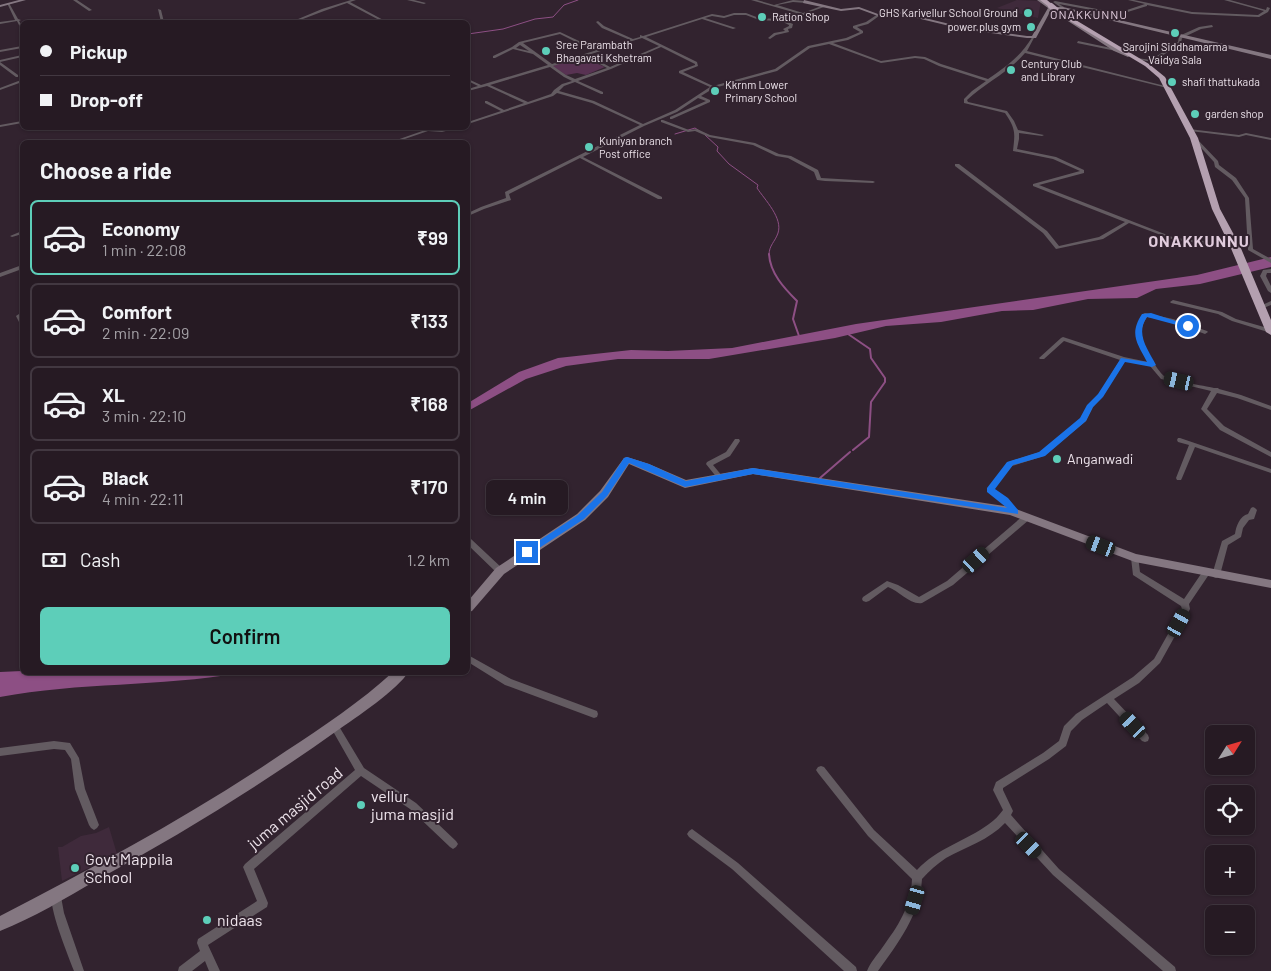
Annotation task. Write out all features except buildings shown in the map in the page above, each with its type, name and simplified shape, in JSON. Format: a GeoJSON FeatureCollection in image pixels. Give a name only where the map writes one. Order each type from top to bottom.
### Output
{"type":"FeatureCollection","features":[{"type":"Feature","properties":{"kind":"highway"},"geometry":{"type":"LineString","coordinates":[[1043,0],[1136,56],[1137,59]]}},
{"type":"Feature","properties":{"kind":"highway"},"geometry":{"type":"LineString","coordinates":[[1055,7],[1156,71],[1167,87],[1194,138],[1216,209],[1235,246],[1271,331]]}},
{"type":"Feature","properties":{"kind":"street"},"geometry":{"type":"LineString","coordinates":[[1,23],[19,20],[9,4],[2,0]]}},
{"type":"Feature","properties":{"kind":"street"},"geometry":{"type":"LineString","coordinates":[[0,6],[24,0]]}},
{"type":"Feature","properties":{"kind":"street"},"geometry":{"type":"LineString","coordinates":[[75,0],[90,10]]}},
{"type":"Feature","properties":{"kind":"street"},"geometry":{"type":"LineString","coordinates":[[299,20],[354,0]]}},
{"type":"Feature","properties":{"kind":"street"},"geometry":{"type":"LineString","coordinates":[[409,0],[424,3]]}},
{"type":"Feature","properties":{"kind":"street"},"geometry":{"type":"LineString","coordinates":[[753,0],[824,19]]}},
{"type":"Feature","properties":{"kind":"street"},"geometry":{"type":"LineString","coordinates":[[1039,0],[1055,7],[1271,57]]}},
{"type":"Feature","properties":{"kind":"street"},"geometry":{"type":"LineString","coordinates":[[1130,0],[1192,13],[1252,16],[1268,11]]}},
{"type":"Feature","properties":{"kind":"street"},"geometry":{"type":"LineString","coordinates":[[1226,0],[1268,11]]}},
{"type":"Feature","properties":{"kind":"street"},"geometry":{"type":"LineString","coordinates":[[823,6],[805,13],[790,14],[768,8],[792,1],[806,1],[841,10],[859,8],[878,15]]}},
{"type":"Feature","properties":{"kind":"street"},"geometry":{"type":"LineString","coordinates":[[347,2],[381,20]]}},
{"type":"Feature","properties":{"kind":"street"},"geometry":{"type":"LineString","coordinates":[[1150,4],[1118,14],[1055,2],[1055,7],[1025,52],[1003,72],[976,88],[965,100],[966,103],[1006,112],[1015,124],[1019,139],[1015,150],[1054,158],[1082,170],[1082,172],[1035,185],[1174,239],[1235,246]]}},
{"type":"Feature","properties":{"kind":"street"},"geometry":{"type":"LineString","coordinates":[[1055,7],[1116,50]]}},
{"type":"Feature","properties":{"kind":"street"},"geometry":{"type":"LineString","coordinates":[[159,10],[162,20]]}},
{"type":"Feature","properties":{"kind":"street"},"geometry":{"type":"LineString","coordinates":[[660,120],[676,112],[713,87],[776,70],[809,47],[847,40],[862,32],[854,26],[867,23],[878,15],[896,12],[974,30],[1034,37]]}},
{"type":"Feature","properties":{"kind":"street"},"geometry":{"type":"LineString","coordinates":[[470,89],[701,18],[746,14],[761,19],[781,20],[791,24],[791,27],[785,29],[788,32],[776,34],[770,38]]}},
{"type":"Feature","properties":{"kind":"street"},"geometry":{"type":"LineString","coordinates":[[781,20],[790,14]]}},
{"type":"Feature","properties":{"kind":"street"},"geometry":{"type":"LineString","coordinates":[[701,18],[734,28]]}},
{"type":"Feature","properties":{"kind":"street"},"geometry":{"type":"LineString","coordinates":[[598,22],[603,27],[632,39]]}},
{"type":"Feature","properties":{"kind":"street"},"geometry":{"type":"LineString","coordinates":[[1137,59],[1152,61],[1180,42],[1181,37],[1200,28],[1212,26]]}},
{"type":"Feature","properties":{"kind":"street"},"geometry":{"type":"LineString","coordinates":[[494,57],[520,43],[560,33],[597,51]]}},
{"type":"Feature","properties":{"kind":"street"},"geometry":{"type":"LineString","coordinates":[[641,36],[696,64],[680,72],[713,87]]}},
{"type":"Feature","properties":{"kind":"street"},"geometry":{"type":"LineString","coordinates":[[1078,42],[1116,50],[1128,55]]}},
{"type":"Feature","properties":{"kind":"street"},"geometry":{"type":"LineString","coordinates":[[520,43],[532,53],[575,80],[602,93]]}},
{"type":"Feature","properties":{"kind":"street"},"geometry":{"type":"LineString","coordinates":[[830,43],[881,62],[915,57],[925,58],[940,65],[988,80]]}},
{"type":"Feature","properties":{"kind":"street"},"geometry":{"type":"LineString","coordinates":[[470,122],[552,95],[575,80],[610,68],[659,46]]}},
{"type":"Feature","properties":{"kind":"street"},"geometry":{"type":"LineString","coordinates":[[0,51],[20,47]]}},
{"type":"Feature","properties":{"kind":"street"},"geometry":{"type":"LineString","coordinates":[[513,48],[532,53]]}},
{"type":"Feature","properties":{"kind":"street"},"geometry":{"type":"LineString","coordinates":[[1025,52],[1167,87]]}},
{"type":"Feature","properties":{"kind":"street"},"geometry":{"type":"LineString","coordinates":[[585,55],[610,68]]}},
{"type":"Feature","properties":{"kind":"street"},"geometry":{"type":"LineString","coordinates":[[0,56],[6,60]]}},
{"type":"Feature","properties":{"kind":"street"},"geometry":{"type":"LineString","coordinates":[[0,62],[20,56]]}},
{"type":"Feature","properties":{"kind":"street"},"geometry":{"type":"LineString","coordinates":[[0,62],[17,76]]}},
{"type":"Feature","properties":{"kind":"street"},"geometry":{"type":"LineString","coordinates":[[470,81],[480,86]]}},
{"type":"Feature","properties":{"kind":"street"},"geometry":{"type":"LineString","coordinates":[[0,89],[20,82]]}},
{"type":"Feature","properties":{"kind":"street"},"geometry":{"type":"LineString","coordinates":[[486,84],[527,103]]}},
{"type":"Feature","properties":{"kind":"street"},"geometry":{"type":"LineString","coordinates":[[556,91],[593,102],[643,125]]}},
{"type":"Feature","properties":{"kind":"street"},"geometry":{"type":"LineString","coordinates":[[470,214],[478,209],[491,207],[509,199],[507,193],[643,125],[709,102],[699,97]]}},
{"type":"Feature","properties":{"kind":"street"},"geometry":{"type":"LineString","coordinates":[[486,102],[504,111]]}},
{"type":"Feature","properties":{"kind":"street"},"geometry":{"type":"LineString","coordinates":[[660,120],[690,131],[696,130],[709,136],[754,144],[778,155],[790,156],[816,171],[819,178],[825,180],[873,182]]}},
{"type":"Feature","properties":{"kind":"street"},"geometry":{"type":"LineString","coordinates":[[0,126],[20,122]]}},
{"type":"Feature","properties":{"kind":"street"},"geometry":{"type":"LineString","coordinates":[[398,140],[424,130]]}},
{"type":"Feature","properties":{"kind":"street"},"geometry":{"type":"LineString","coordinates":[[1190,130],[1239,136],[1246,134],[1271,139]]}},
{"type":"Feature","properties":{"kind":"street"},"geometry":{"type":"LineString","coordinates":[[1017,131],[1042,135]]}},
{"type":"Feature","properties":{"kind":"street"},"geometry":{"type":"LineString","coordinates":[[1194,138],[1216,162],[1216,166],[1234,179],[1247,198],[1251,250],[1271,261]]}},
{"type":"Feature","properties":{"kind":"street"},"geometry":{"type":"LineString","coordinates":[[581,157],[660,198]]}},
{"type":"Feature","properties":{"kind":"street"},"geometry":{"type":"LineString","coordinates":[[957,165],[1045,232],[1058,248],[1101,238],[1130,221]]}},
{"type":"Feature","properties":{"kind":"street"},"geometry":{"type":"LineString","coordinates":[[12,236],[20,233]]}},
{"type":"Feature","properties":{"kind":"street"},"geometry":{"type":"LineString","coordinates":[[0,275],[20,268]]}},
{"type":"Feature","properties":{"kind":"street"},"geometry":{"type":"LineString","coordinates":[[1271,271],[1265,271],[1263,276],[1271,291]]}},
{"type":"Feature","properties":{"kind":"street"},"geometry":{"type":"LineString","coordinates":[[1173,302],[1220,313],[1234,320],[1271,331]]}},
{"type":"Feature","properties":{"kind":"street"},"geometry":{"type":"LineString","coordinates":[[1261,308],[1271,303]]}},
{"type":"Feature","properties":{"kind":"street"},"geometry":{"type":"LineString","coordinates":[[1205,332],[1158,317],[1145,316],[1138,325],[1139,339],[1152,365],[1163,378],[1250,399],[1271,408]]}},
{"type":"Feature","properties":{"kind":"street"},"geometry":{"type":"LineString","coordinates":[[1042,358],[1063,339],[1124,359],[1152,365]]}},
{"type":"Feature","properties":{"kind":"street"},"geometry":{"type":"LineString","coordinates":[[1015,512],[1005,500],[990,490],[1010,464],[1042,454],[1084,420],[1090,406],[1101,395],[1124,359]]}},
{"type":"Feature","properties":{"kind":"street"},"geometry":{"type":"LineString","coordinates":[[1216,390],[1204,409],[1222,428],[1271,454]]}},
{"type":"Feature","properties":{"kind":"street"},"geometry":{"type":"LineString","coordinates":[[1180,440],[1271,471]]}},
{"type":"Feature","properties":{"kind":"street"},"geometry":{"type":"LineString","coordinates":[[720,477],[709,464],[728,454],[737,441]]}},
{"type":"Feature","properties":{"kind":"street"},"geometry":{"type":"LineString","coordinates":[[1179,478],[1193,444]]}},
{"type":"Feature","properties":{"kind":"street"},"geometry":{"type":"LineString","coordinates":[[470,606],[500,571],[581,517],[604,494],[627,460],[646,466],[685,484],[753,471],[1015,512],[1135,558],[1271,584]]}},
{"type":"Feature","properties":{"kind":"street"},"geometry":{"type":"LineString","coordinates":[[917,877],[928,863],[992,828],[1008,811],[998,790],[999,785],[1046,756],[1062,743],[1067,729],[1073,723],[1136,680],[1157,661],[1186,609],[1185,604],[1211,574],[1225,543],[1238,535],[1239,527],[1247,517],[1251,516],[1253,510]]}},
{"type":"Feature","properties":{"kind":"street"},"geometry":{"type":"LineString","coordinates":[[866,599],[887,584],[893,585],[912,599],[919,601],[950,583],[1027,516]]}},
{"type":"Feature","properties":{"kind":"street"},"geometry":{"type":"LineString","coordinates":[[470,542],[500,571]]}},
{"type":"Feature","properties":{"kind":"street"},"geometry":{"type":"LineString","coordinates":[[1135,558],[1136,573],[1185,604]]}},
{"type":"Feature","properties":{"kind":"street"},"geometry":{"type":"LineString","coordinates":[[470,659],[508,682],[594,714]]}},
{"type":"Feature","properties":{"kind":"street"},"geometry":{"type":"LineString","coordinates":[[0,924],[56,895],[229,798],[334,726],[398,675]]}},
{"type":"Feature","properties":{"kind":"street"},"geometry":{"type":"LineString","coordinates":[[1109,698],[1145,738]]}},
{"type":"Feature","properties":{"kind":"street","name":"juma masjid road"},"geometry":{"type":"LineString","coordinates":[[207,953],[202,943],[263,903],[248,867],[360,771],[334,726]]}},
{"type":"Feature","properties":{"kind":"street"},"geometry":{"type":"LineString","coordinates":[[0,752],[54,745],[67,746],[75,758],[80,788],[94,825]]}},
{"type":"Feature","properties":{"kind":"street"},"geometry":{"type":"LineString","coordinates":[[821,770],[871,833],[917,877],[918,889],[912,911],[872,971]]}},
{"type":"Feature","properties":{"kind":"street"},"geometry":{"type":"LineString","coordinates":[[360,771],[413,806],[453,844]]}},
{"type":"Feature","properties":{"kind":"street"},"geometry":{"type":"LineString","coordinates":[[1004,816],[1056,872],[1171,971]]}},
{"type":"Feature","properties":{"kind":"street"},"geometry":{"type":"LineString","coordinates":[[692,834],[736,866],[852,971]]}},
{"type":"Feature","properties":{"kind":"street"},"geometry":{"type":"LineString","coordinates":[[56,895],[59,913],[79,971]]}},
{"type":"Feature","properties":{"kind":"street"},"geometry":{"type":"LineString","coordinates":[[183,971],[207,953],[215,971]]}},
{"type":"Feature","properties":{"kind":"shaded area","name":"GHS Karivellur School Ground"},"geometry":{"type":"Polygon","coordinates":[[[1017,0],[1041,1],[1038,18],[997,8],[1017,0]]]}},
{"type":"Feature","properties":{"kind":"shaded area"},"geometry":{"type":"Polygon","coordinates":[[[582,57],[605,67],[586,75],[577,73],[566,75],[552,66],[582,57]]]}},
{"type":"Feature","properties":{"kind":"shaded area"},"geometry":{"type":"Polygon","coordinates":[[[1271,257],[1271,267],[1200,284],[1156,289],[1137,298],[1088,299],[1033,310],[1002,311],[941,322],[886,326],[835,338],[709,359],[618,359],[566,366],[526,379],[470,410],[470,402],[519,372],[558,358],[631,350],[668,351],[732,348],[856,324],[1197,275],[1271,257]]]}},
{"type":"Feature","properties":{"kind":"shaded area"},"geometry":{"type":"Polygon","coordinates":[[[20,671],[20,675],[224,675],[179,681],[60,689],[0,697],[0,672],[20,671]]]}},
{"type":"Feature","properties":{"kind":"shaded area","name":"Govt Mappila School"},"geometry":{"type":"Polygon","coordinates":[[[109,827],[117,854],[62,881],[58,847],[62,847],[81,836],[96,833],[109,827]]]}},
{"type":"Feature","properties":{"kind":"waterway"},"geometry":{"type":"LineString","coordinates":[[470,34],[503,29],[535,19],[553,17],[564,5],[578,0]]}},
{"type":"Feature","properties":{"kind":"waterway"},"geometry":{"type":"LineString","coordinates":[[675,134],[695,128],[701,132]]}},
{"type":"Feature","properties":{"kind":"waterway"},"geometry":{"type":"LineString","coordinates":[[705,135],[718,147],[717,151],[729,164],[758,185],[757,188],[776,215],[779,227],[778,233],[769,255]]}},
{"type":"Feature","properties":{"kind":"waterway"},"geometry":{"type":"LineString","coordinates":[[769,255],[775,274],[797,301],[793,319],[799,336]]}},
{"type":"Feature","properties":{"kind":"waterway"},"geometry":{"type":"LineString","coordinates":[[848,334],[870,349],[871,358],[885,378],[885,382],[871,402],[869,437],[853,450]]}},
{"type":"Feature","properties":{"kind":"waterway"},"geometry":{"type":"LineString","coordinates":[[820,478],[850,452]]}},
{"type":"Feature","properties":{"kind":"place","name":"GHS Karivellur School Ground"},"geometry":{"type":"Point","coordinates":[1028,13]}},
{"type":"Feature","properties":{"kind":"place","name":"Ration Shop"},"geometry":{"type":"Point","coordinates":[762,17]}},
{"type":"Feature","properties":{"kind":"place","name":"power plus gym"},"geometry":{"type":"Point","coordinates":[1031,27]}},
{"type":"Feature","properties":{"kind":"place","name":"Sarojini Siddhamarma Vaidya Sala"},"geometry":{"type":"Point","coordinates":[1175,33]}},
{"type":"Feature","properties":{"kind":"place","name":"Sree Parambath Bhagavati Kshetram"},"geometry":{"type":"Point","coordinates":[546,51]}},
{"type":"Feature","properties":{"kind":"place","name":"Century Club and Library"},"geometry":{"type":"Point","coordinates":[1011,70]}},
{"type":"Feature","properties":{"kind":"place","name":"shafi thattukada"},"geometry":{"type":"Point","coordinates":[1172,82]}},
{"type":"Feature","properties":{"kind":"place","name":"Kkrnm Lower Primary School"},"geometry":{"type":"Point","coordinates":[715,91]}},
{"type":"Feature","properties":{"kind":"place","name":"garden shop"},"geometry":{"type":"Point","coordinates":[1195,114]}},
{"type":"Feature","properties":{"kind":"place","name":"Kuniyan branch Post office"},"geometry":{"type":"Point","coordinates":[589,147]}},
{"type":"Feature","properties":{"kind":"place","name":"Anganwadi"},"geometry":{"type":"Point","coordinates":[1057,459]}},
{"type":"Feature","properties":{"kind":"place","name":"vellur juma masjid"},"geometry":{"type":"Point","coordinates":[361,805]}},
{"type":"Feature","properties":{"kind":"place","name":"Govt Mappila School"},"geometry":{"type":"Point","coordinates":[75,868]}},
{"type":"Feature","properties":{"kind":"place","name":"nidaas"},"geometry":{"type":"Point","coordinates":[207,920]}},
{"type":"Feature","properties":{"kind":"district","name":"ONAKKUNNU"},"geometry":{"type":"Point","coordinates":[1089,15]}},
{"type":"Feature","properties":{"kind":"district","name":"ONAKKUNNU"},"geometry":{"type":"Point","coordinates":[1199,241]}},
{"type":"Feature","properties":{"kind":"route"},"geometry":{"type":"LineString","coordinates":[[527,552],[581,517],[617,478],[627,460],[646,466],[685,484],[753,471],[993,507],[1015,512],[1005,500],[990,490],[1010,464],[1042,454],[1067,436],[1084,420],[1090,406],[1101,395],[1124,359],[1152,365],[1139,339],[1138,325],[1145,316],[1147,314],[1188,326]]}}]}
